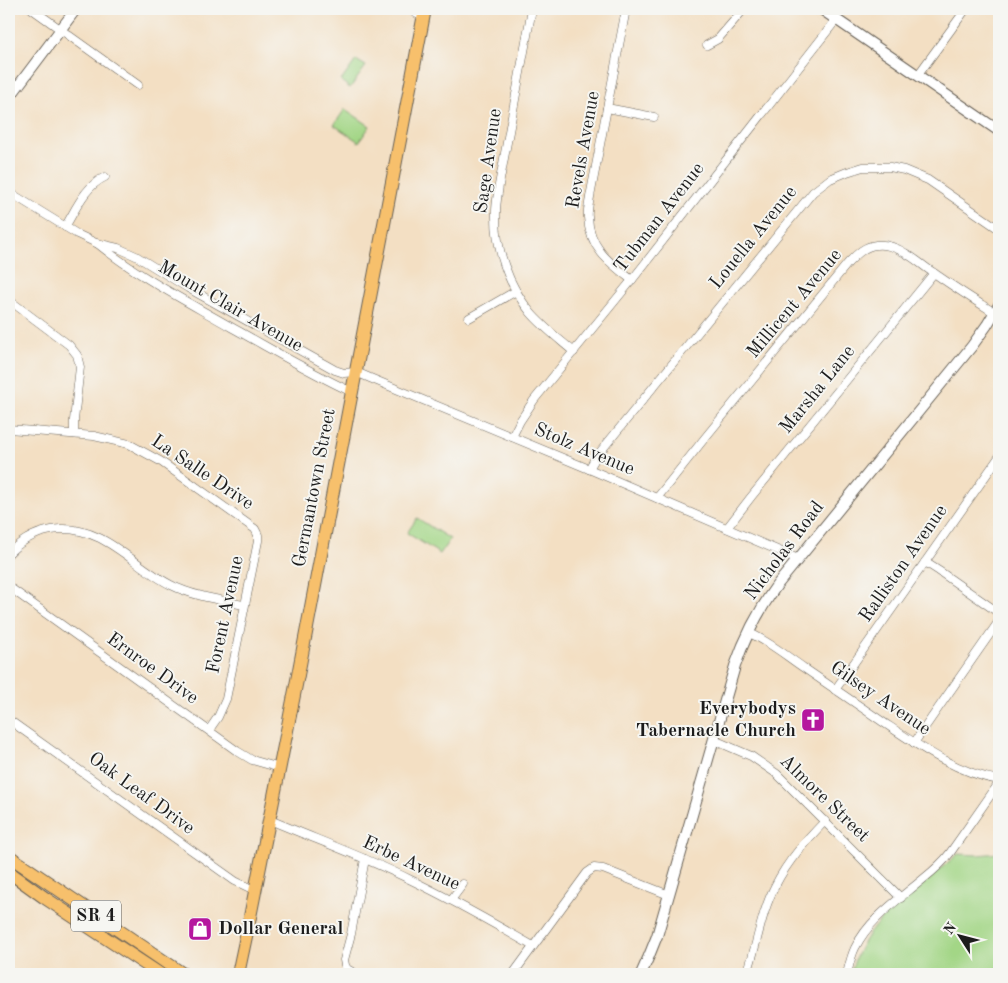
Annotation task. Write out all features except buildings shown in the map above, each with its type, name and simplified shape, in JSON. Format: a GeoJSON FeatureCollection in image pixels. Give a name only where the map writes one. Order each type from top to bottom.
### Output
{"type":"FeatureCollection","features":[{"type":"Feature","properties":{"kind":"main road","name":"Germantown Street"},"geometry":{"type":"LineString","coordinates":[[237,973],[270,820],[424,12]]}},
{"type":"Feature","properties":{"kind":"main road","name":"SR 4"},"geometry":{"type":"LineString","coordinates":[[9,856],[183,974]]}},
{"type":"Feature","properties":{"kind":"main road","name":"SR 4"},"geometry":{"type":"LineString","coordinates":[[9,872],[160,974]]}},
{"type":"Feature","properties":{"kind":"street"},"geometry":{"type":"LineString","coordinates":[[32,9],[138,85]]}},
{"type":"Feature","properties":{"kind":"street"},"geometry":{"type":"LineString","coordinates":[[9,98],[76,9]]}},
{"type":"Feature","properties":{"kind":"street"},"geometry":{"type":"LineString","coordinates":[[409,9],[419,15],[424,12]]}},
{"type":"Feature","properties":{"kind":"street","name":"Sage Avenue"},"geometry":{"type":"LineString","coordinates":[[532,9],[499,185],[496,214],[498,243],[500,253],[516,291],[526,306],[538,320],[574,352]]}},
{"type":"Feature","properties":{"kind":"street","name":"Revels Avenue"},"geometry":{"type":"LineString","coordinates":[[626,9],[590,198],[588,221],[596,245],[603,256],[632,280]]}},
{"type":"Feature","properties":{"kind":"street"},"geometry":{"type":"LineString","coordinates":[[708,45],[718,39],[744,9]]}},
{"type":"Feature","properties":{"kind":"street"},"geometry":{"type":"LineString","coordinates":[[821,9],[999,131]]}},
{"type":"Feature","properties":{"kind":"street"},"geometry":{"type":"LineString","coordinates":[[918,76],[966,9]]}},
{"type":"Feature","properties":{"kind":"street","name":"Tubman Avenue"},"geometry":{"type":"LineString","coordinates":[[512,437],[534,400],[632,280],[836,20]]}},
{"type":"Feature","properties":{"kind":"street"},"geometry":{"type":"LineString","coordinates":[[607,108],[654,117]]}},
{"type":"Feature","properties":{"kind":"street","name":"Louella Avenue"},"geometry":{"type":"LineString","coordinates":[[589,469],[596,457],[787,222],[812,192],[830,179],[863,167],[890,167],[904,170],[928,180],[999,229]]}},
{"type":"Feature","properties":{"kind":"street"},"geometry":{"type":"LineString","coordinates":[[65,227],[89,189],[105,177]]}},
{"type":"Feature","properties":{"kind":"street","name":"Mount Clair Avenue"},"geometry":{"type":"LineString","coordinates":[[9,192],[65,227],[96,243],[112,256],[192,304],[316,374],[352,392]]}},
{"type":"Feature","properties":{"kind":"street","name":"Mount Clair Avenue"},"geometry":{"type":"LineString","coordinates":[[96,243],[118,248],[136,256],[188,288],[335,370],[344,373],[356,372]]}},
{"type":"Feature","properties":{"kind":"street","name":"Millicent Avenue"},"geometry":{"type":"LineString","coordinates":[[657,498],[856,255],[864,249],[881,245],[906,253],[934,273],[997,309]]}},
{"type":"Feature","properties":{"kind":"street","name":"Marsha Lane"},"geometry":{"type":"LineString","coordinates":[[727,528],[934,273]]}},
{"type":"Feature","properties":{"kind":"street"},"geometry":{"type":"LineString","coordinates":[[469,318],[516,291]]}},
{"type":"Feature","properties":{"kind":"street"},"geometry":{"type":"LineString","coordinates":[[9,300],[69,345],[77,355],[80,367],[74,434]]}},
{"type":"Feature","properties":{"kind":"street","name":"Nicholas Road"},"geometry":{"type":"LineString","coordinates":[[641,974],[654,943],[735,666],[748,633],[770,595],[962,358],[988,325],[997,309]]}},
{"type":"Feature","properties":{"kind":"street","name":"Stolz Avenue"},"geometry":{"type":"LineString","coordinates":[[356,372],[798,559]]}},
{"type":"Feature","properties":{"kind":"street","name":"La Salle Drive"},"geometry":{"type":"LineString","coordinates":[[9,429],[94,436],[129,444],[160,461],[252,526],[257,532]]}},
{"type":"Feature","properties":{"kind":"street","name":"Ralliston Avenue"},"geometry":{"type":"LineString","coordinates":[[835,690],[999,457]]}},
{"type":"Feature","properties":{"kind":"street"},"geometry":{"type":"LineString","coordinates":[[9,553],[25,540],[44,532],[64,529],[82,531],[95,535],[107,542],[179,589],[244,605]]}},
{"type":"Feature","properties":{"kind":"street","name":"Forent Avenue"},"geometry":{"type":"LineString","coordinates":[[209,730],[218,717],[226,699],[258,541],[257,532]]}},
{"type":"Feature","properties":{"kind":"street"},"geometry":{"type":"LineString","coordinates":[[925,562],[999,613]]}},
{"type":"Feature","properties":{"kind":"street","name":"Ernroe Drive"},"geometry":{"type":"LineString","coordinates":[[9,587],[246,757],[280,768]]}},
{"type":"Feature","properties":{"kind":"street"},"geometry":{"type":"LineString","coordinates":[[914,743],[999,621]]}},
{"type":"Feature","properties":{"kind":"street","name":"Gilsey Avenue"},"geometry":{"type":"LineString","coordinates":[[748,633],[766,642],[914,743],[948,762],[999,782]]}},
{"type":"Feature","properties":{"kind":"street","name":"Oak Leaf Drive"},"geometry":{"type":"LineString","coordinates":[[9,720],[235,881],[256,891]]}},
{"type":"Feature","properties":{"kind":"street","name":"Almore Street"},"geometry":{"type":"LineString","coordinates":[[714,740],[739,750],[770,768],[901,898]]}},
{"type":"Feature","properties":{"kind":"street"},"geometry":{"type":"LineString","coordinates":[[846,974],[854,950],[875,920],[946,859],[999,782]]}},
{"type":"Feature","properties":{"kind":"street","name":"Erbe Avenue"},"geometry":{"type":"LineString","coordinates":[[270,820],[412,880],[490,920],[533,946]]}},
{"type":"Feature","properties":{"kind":"street"},"geometry":{"type":"LineString","coordinates":[[747,974],[775,886],[798,849],[825,821]]}},
{"type":"Feature","properties":{"kind":"street"},"geometry":{"type":"LineString","coordinates":[[356,974],[347,969],[344,960],[353,925],[365,859]]}},
{"type":"Feature","properties":{"kind":"street"},"geometry":{"type":"LineString","coordinates":[[513,974],[587,872],[594,868],[603,869],[669,895]]}},
{"type":"Feature","properties":{"kind":"street"},"geometry":{"type":"LineString","coordinates":[[451,900],[463,884]]}},
{"type":"Feature","properties":{"kind":"green space"},"geometry":{"type":"Polygon","coordinates":[[[356,60],[366,66],[350,88],[341,81],[356,60]]]}},
{"type":"Feature","properties":{"kind":"green space"},"geometry":{"type":"Polygon","coordinates":[[[345,109],[370,126],[359,142],[334,125],[345,109]]]}},
{"type":"Feature","properties":{"kind":"green space"},"geometry":{"type":"Polygon","coordinates":[[[417,518],[450,539],[440,554],[407,533],[417,518]]]}},
{"type":"Feature","properties":{"kind":"green space"},"geometry":{"type":"Polygon","coordinates":[[[999,853],[999,974],[850,974],[862,944],[882,918],[958,854],[999,853]]]}},
{"type":"Feature","properties":{"kind":"place","name":"Everybodys Tabernacle Church"},"geometry":{"type":"Point","coordinates":[813,720]}},
{"type":"Feature","properties":{"kind":"place","name":"Dollar General"},"geometry":{"type":"Point","coordinates":[200,929]}}]}
